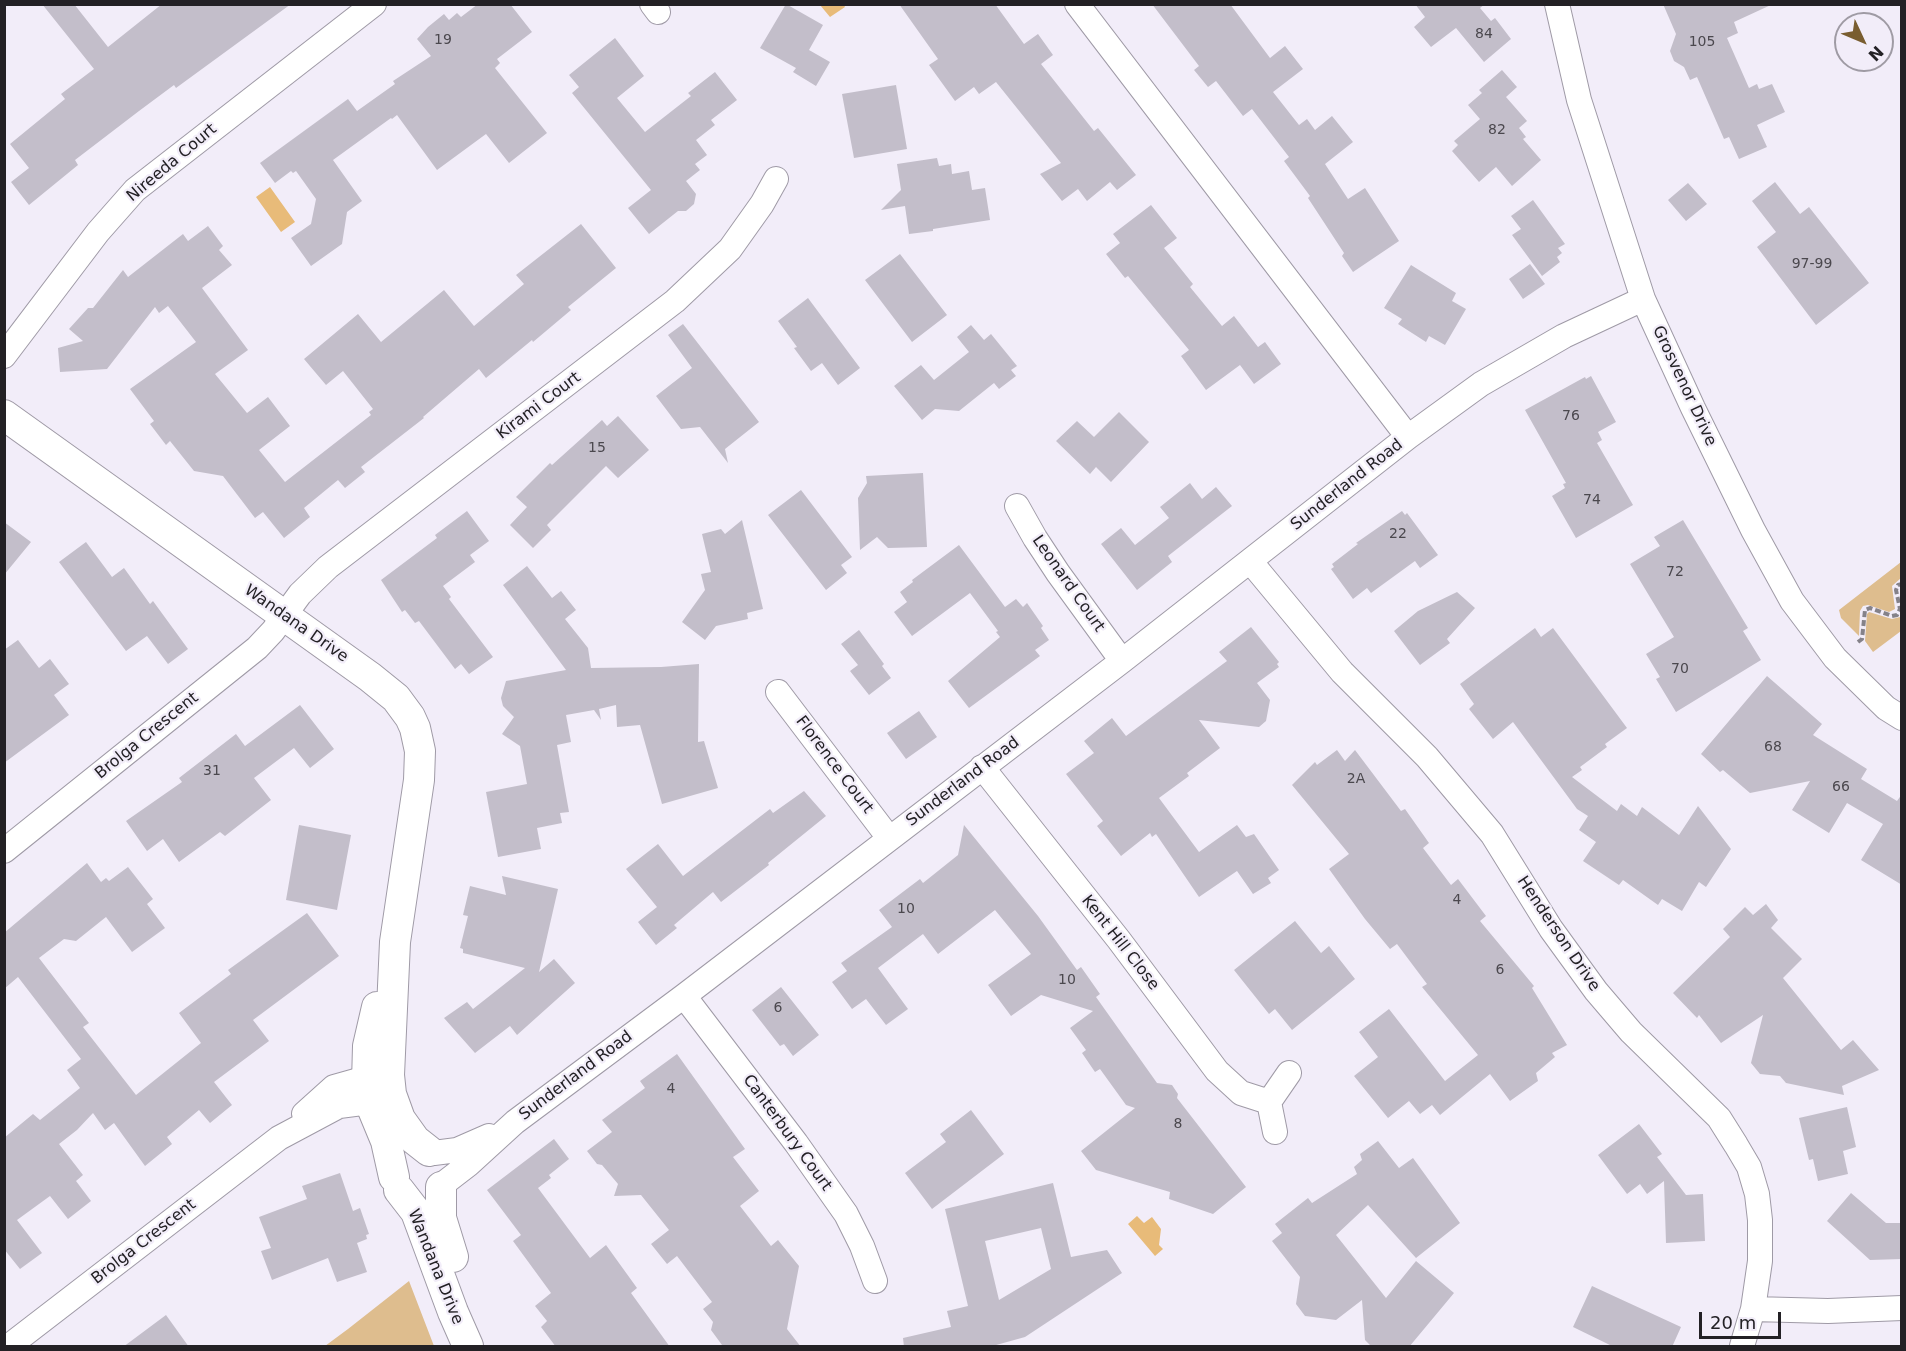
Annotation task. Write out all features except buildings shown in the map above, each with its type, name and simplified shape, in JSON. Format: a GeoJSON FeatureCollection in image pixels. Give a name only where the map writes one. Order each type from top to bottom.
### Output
{"type":"FeatureCollection","features":[{"type":"Feature","properties":{"kind":"street","name":"Nireeda Court"},"geometry":{"type":"LineString","coordinates":[[4,356],[98,232],[135,190],[374,4]]}},
{"type":"Feature","properties":{"kind":"street","name":"Sunderland Road"},"geometry":{"type":"LineString","coordinates":[[1077,4],[1408,437]]}},
{"type":"Feature","properties":{"kind":"street","name":"Grosvenor Drive"},"geometry":{"type":"LineString","coordinates":[[1557,4],[1579,99],[1643,299],[1738,499],[1792,601],[1834,658],[1886,708],[1902,718]]}},
{"type":"Feature","properties":{"kind":"street","name":"Kirami Court"},"geometry":{"type":"LineString","coordinates":[[283,615],[300,594],[328,567],[675,302],[730,249],[762,204],[776,179]]}},
{"type":"Feature","properties":{"kind":"street","name":"Sunderland Road"},"geometry":{"type":"LineString","coordinates":[[442,1185],[515,1122],[684,996],[1122,661],[1408,437],[1481,384],[1564,336],[1643,299]]}},
{"type":"Feature","properties":{"kind":"street","name":"Wandana Drive"},"geometry":{"type":"LineString","coordinates":[[4,415],[387,691],[403,707],[415,728],[420,751],[419,780],[397,926],[369,1038],[376,1088],[396,1184],[416,1212],[468,1347]]}},
{"type":"Feature","properties":{"kind":"street","name":"Leonard Court"},"geometry":{"type":"LineString","coordinates":[[1017,506],[1058,573],[1122,661]]}},
{"type":"Feature","properties":{"kind":"street","name":"Henderson Drive"},"geometry":{"type":"LineString","coordinates":[[1250,561],[1342,672],[1427,757],[1492,834],[1551,928],[1611,1010],[1719,1118],[1749,1167],[1757,1194],[1760,1220],[1760,1261],[1753,1309],[1742,1347]]}},
{"type":"Feature","properties":{"kind":"street","name":"Brolga Crescent"},"geometry":{"type":"LineString","coordinates":[[4,851],[257,648],[273,631],[283,615]]}},
{"type":"Feature","properties":{"kind":"street","name":"Florence Court"},"geometry":{"type":"LineString","coordinates":[[778,692],[889,838]]}},
{"type":"Feature","properties":{"kind":"street","name":"Kent Hill Close"},"geometry":{"type":"LineString","coordinates":[[982,767],[1119,940],[1217,1071],[1241,1093],[1269,1102]]}},
{"type":"Feature","properties":{"kind":"street","name":"Canterbury Court"},"geometry":{"type":"LineString","coordinates":[[684,996],[796,1143],[846,1214],[862,1246],[875,1281]]}},
{"type":"Feature","properties":{"kind":"street"},"geometry":{"type":"LineString","coordinates":[[1275,1132],[1269,1102],[1289,1072]]}},
{"type":"Feature","properties":{"kind":"street","name":"Wandana Drive"},"geometry":{"type":"LineString","coordinates":[[376,1088],[394,1103],[403,1124],[415,1140],[443,1165],[445,1176],[440,1211],[444,1232],[479,1324],[485,1347]]}},
{"type":"Feature","properties":{"kind":"street","name":"Brolga Crescent"},"geometry":{"type":"LineString","coordinates":[[9,1347],[279,1138],[376,1088]]}},
{"type":"Feature","properties":{"kind":"street","name":"Sunderland Road"},"geometry":{"type":"LineString","coordinates":[[431,1152],[457,1150],[515,1122]]}},
{"type":"Feature","properties":{"kind":"street"},"geometry":{"type":"LineString","coordinates":[[396,1184],[396,1163],[404,1154],[414,1149],[431,1152]]}},
{"type":"Feature","properties":{"kind":"street","name":"Wandana Drive"},"geometry":{"type":"LineString","coordinates":[[396,1184],[410,1198],[425,1199],[431,1197],[442,1185]]}},
{"type":"Feature","properties":{"kind":"street"},"geometry":{"type":"LineString","coordinates":[[1753,1309],[1828,1311],[1902,1308]]}},
{"type":"Feature","properties":{"kind":"path"},"geometry":{"type":"LineString","coordinates":[[1858,642],[1862,639],[1865,610],[1869,608],[1897,615],[1900,609],[1896,590],[1898,585],[1902,584]]}},
{"type":"Feature","properties":{"kind":"shaded area"},"geometry":{"type":"Polygon","coordinates":[[[820,5],[844,5],[845,7],[830,17],[820,5]]]}},
{"type":"Feature","properties":{"kind":"shaded area"},"geometry":{"type":"Polygon","coordinates":[[[270,187],[295,222],[281,232],[256,197],[270,187]]]}},
{"type":"Feature","properties":{"kind":"shaded area"},"geometry":{"type":"Polygon","coordinates":[[[1901,562],[1901,578],[1892,586],[1895,609],[1889,612],[1868,605],[1863,606],[1860,611],[1859,636],[1841,618],[1839,610],[1901,562]]]}},
{"type":"Feature","properties":{"kind":"shaded area"},"geometry":{"type":"Polygon","coordinates":[[[1869,612],[1892,619],[1900,617],[1901,613],[1901,631],[1873,652],[1865,641],[1869,612]]]}},
{"type":"Feature","properties":{"kind":"shaded area"},"geometry":{"type":"Polygon","coordinates":[[[1137,1216],[1144,1223],[1152,1217],[1161,1229],[1159,1245],[1163,1249],[1155,1256],[1128,1224],[1137,1216]]]}},
{"type":"Feature","properties":{"kind":"shaded area"},"geometry":{"type":"Polygon","coordinates":[[[409,1281],[434,1346],[325,1346],[348,1329],[409,1281]]]}}]}
